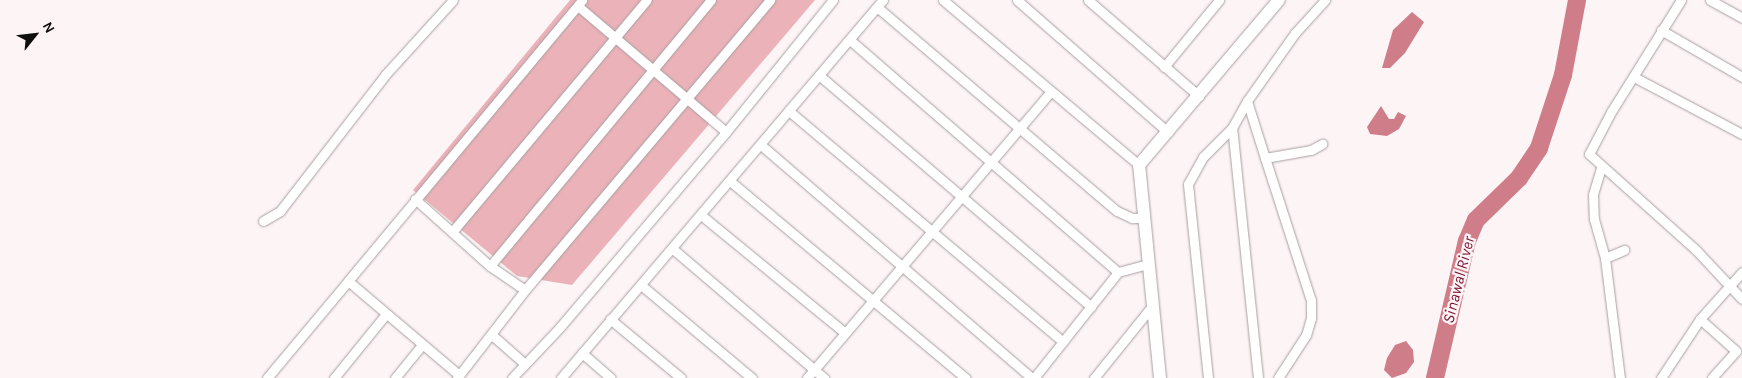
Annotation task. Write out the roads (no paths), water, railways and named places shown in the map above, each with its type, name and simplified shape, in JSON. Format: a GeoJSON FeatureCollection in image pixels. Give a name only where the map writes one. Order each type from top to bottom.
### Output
{"type":"FeatureCollection","features":[{"type":"Feature","properties":{"kind":"street"},"geometry":{"type":"LineString","coordinates":[[263,221],[280,211],[385,74],[453,0]]}},
{"type":"Feature","properties":{"kind":"street"},"geometry":{"type":"LineString","coordinates":[[452,232],[647,0]]}},
{"type":"Feature","properties":{"kind":"street"},"geometry":{"type":"LineString","coordinates":[[490,266],[711,0]]}},
{"type":"Feature","properties":{"kind":"street"},"geometry":{"type":"LineString","coordinates":[[348,281],[458,376],[526,290],[770,0]]}},
{"type":"Feature","properties":{"kind":"street"},"geometry":{"type":"LineString","coordinates":[[512,378],[726,132],[833,0]]}},
{"type":"Feature","properties":{"kind":"street"},"geometry":{"type":"LineString","coordinates":[[943,0],[1139,165],[1147,264],[1154,304],[1160,378]]}},
{"type":"Feature","properties":{"kind":"street"},"geometry":{"type":"LineString","coordinates":[[1017,0],[1168,132]]}},
{"type":"Feature","properties":{"kind":"street"},"geometry":{"type":"LineString","coordinates":[[1088,0],[1199,96]]}},
{"type":"Feature","properties":{"kind":"street"},"geometry":{"type":"LineString","coordinates":[[1164,67],[1219,0]]}},
{"type":"Feature","properties":{"kind":"street"},"geometry":{"type":"LineString","coordinates":[[1139,165],[1279,0]]}},
{"type":"Feature","properties":{"kind":"street"},"geometry":{"type":"LineString","coordinates":[[1208,378],[1188,184],[1204,157],[1232,128],[1247,101],[1295,33],[1326,0]]}},
{"type":"Feature","properties":{"kind":"street"},"geometry":{"type":"LineString","coordinates":[[1681,0],[1661,30],[1589,154],[1601,168],[1696,250],[1742,299]]}},
{"type":"Feature","properties":{"kind":"street"},"geometry":{"type":"LineString","coordinates":[[1710,0],[1742,18]]}},
{"type":"Feature","properties":{"kind":"street"},"geometry":{"type":"LineString","coordinates":[[267,378],[580,3],[726,132]]}},
{"type":"Feature","properties":{"kind":"street"},"geometry":{"type":"LineString","coordinates":[[561,378],[610,319],[673,249],[880,3],[1117,211],[1132,218],[1144,218]]}},
{"type":"Feature","properties":{"kind":"street"},"geometry":{"type":"LineString","coordinates":[[1661,30],[1742,77]]}},
{"type":"Feature","properties":{"kind":"street"},"geometry":{"type":"LineString","coordinates":[[850,40],[1118,272]]}},
{"type":"Feature","properties":{"kind":"street"},"geometry":{"type":"LineString","coordinates":[[820,76],[1091,307]]}},
{"type":"Feature","properties":{"kind":"street"},"geometry":{"type":"LineString","coordinates":[[1634,77],[1742,134]]}},
{"type":"Feature","properties":{"kind":"street"},"geometry":{"type":"LineString","coordinates":[[807,378],[990,160],[1050,92]]}},
{"type":"Feature","properties":{"kind":"street"},"geometry":{"type":"LineString","coordinates":[[1247,101],[1311,300],[1312,318],[1306,335],[1278,378]]}},
{"type":"Feature","properties":{"kind":"street"},"geometry":{"type":"LineString","coordinates":[[789,111],[930,232],[1063,342]]}},
{"type":"Feature","properties":{"kind":"street"},"geometry":{"type":"LineString","coordinates":[[1232,128],[1258,378]]}},
{"type":"Feature","properties":{"kind":"street"},"geometry":{"type":"LineString","coordinates":[[1265,158],[1310,150],[1322,144]]}},
{"type":"Feature","properties":{"kind":"street"},"geometry":{"type":"LineString","coordinates":[[761,145],[1033,378],[1118,272],[1147,264]]}},
{"type":"Feature","properties":{"kind":"street"},"geometry":{"type":"LineString","coordinates":[[1601,168],[1593,208],[1605,258],[1620,378]]}},
{"type":"Feature","properties":{"kind":"street"},"geometry":{"type":"LineString","coordinates":[[730,180],[966,378]]}},
{"type":"Feature","properties":{"kind":"street"},"geometry":{"type":"LineString","coordinates":[[415,199],[490,266],[526,290]]}},
{"type":"Feature","properties":{"kind":"street"},"geometry":{"type":"LineString","coordinates":[[701,215],[845,333]]}},
{"type":"Feature","properties":{"kind":"street"},"geometry":{"type":"LineString","coordinates":[[673,249],[824,378]]}},
{"type":"Feature","properties":{"kind":"street"},"geometry":{"type":"LineString","coordinates":[[1605,258],[1624,250]]}},
{"type":"Feature","properties":{"kind":"street"},"geometry":{"type":"LineString","coordinates":[[1661,378],[1700,319],[1730,288],[1742,272]]}},
{"type":"Feature","properties":{"kind":"street"},"geometry":{"type":"LineString","coordinates":[[641,285],[752,378]]}},
{"type":"Feature","properties":{"kind":"street"},"geometry":{"type":"LineString","coordinates":[[1097,377],[1154,304]]}},
{"type":"Feature","properties":{"kind":"street"},"geometry":{"type":"LineString","coordinates":[[334,378],[386,314]]}},
{"type":"Feature","properties":{"kind":"street"},"geometry":{"type":"LineString","coordinates":[[610,319],[681,378]]}},
{"type":"Feature","properties":{"kind":"street"},"geometry":{"type":"LineString","coordinates":[[1700,319],[1739,351],[1712,378]]}},
{"type":"Feature","properties":{"kind":"street"},"geometry":{"type":"LineString","coordinates":[[492,335],[525,364]]}},
{"type":"Feature","properties":{"kind":"street"},"geometry":{"type":"LineString","coordinates":[[395,378],[422,344]]}},
{"type":"Feature","properties":{"kind":"street"},"geometry":{"type":"LineString","coordinates":[[582,353],[612,378]]}},
{"type":"Feature","properties":{"kind":"waterway","name":"Sinawal River"},"geometry":{"type":"LineString","coordinates":[[1435,378],[1467,241],[1476,220],[1519,178],[1539,148],[1563,75],[1577,0]]}}]}
